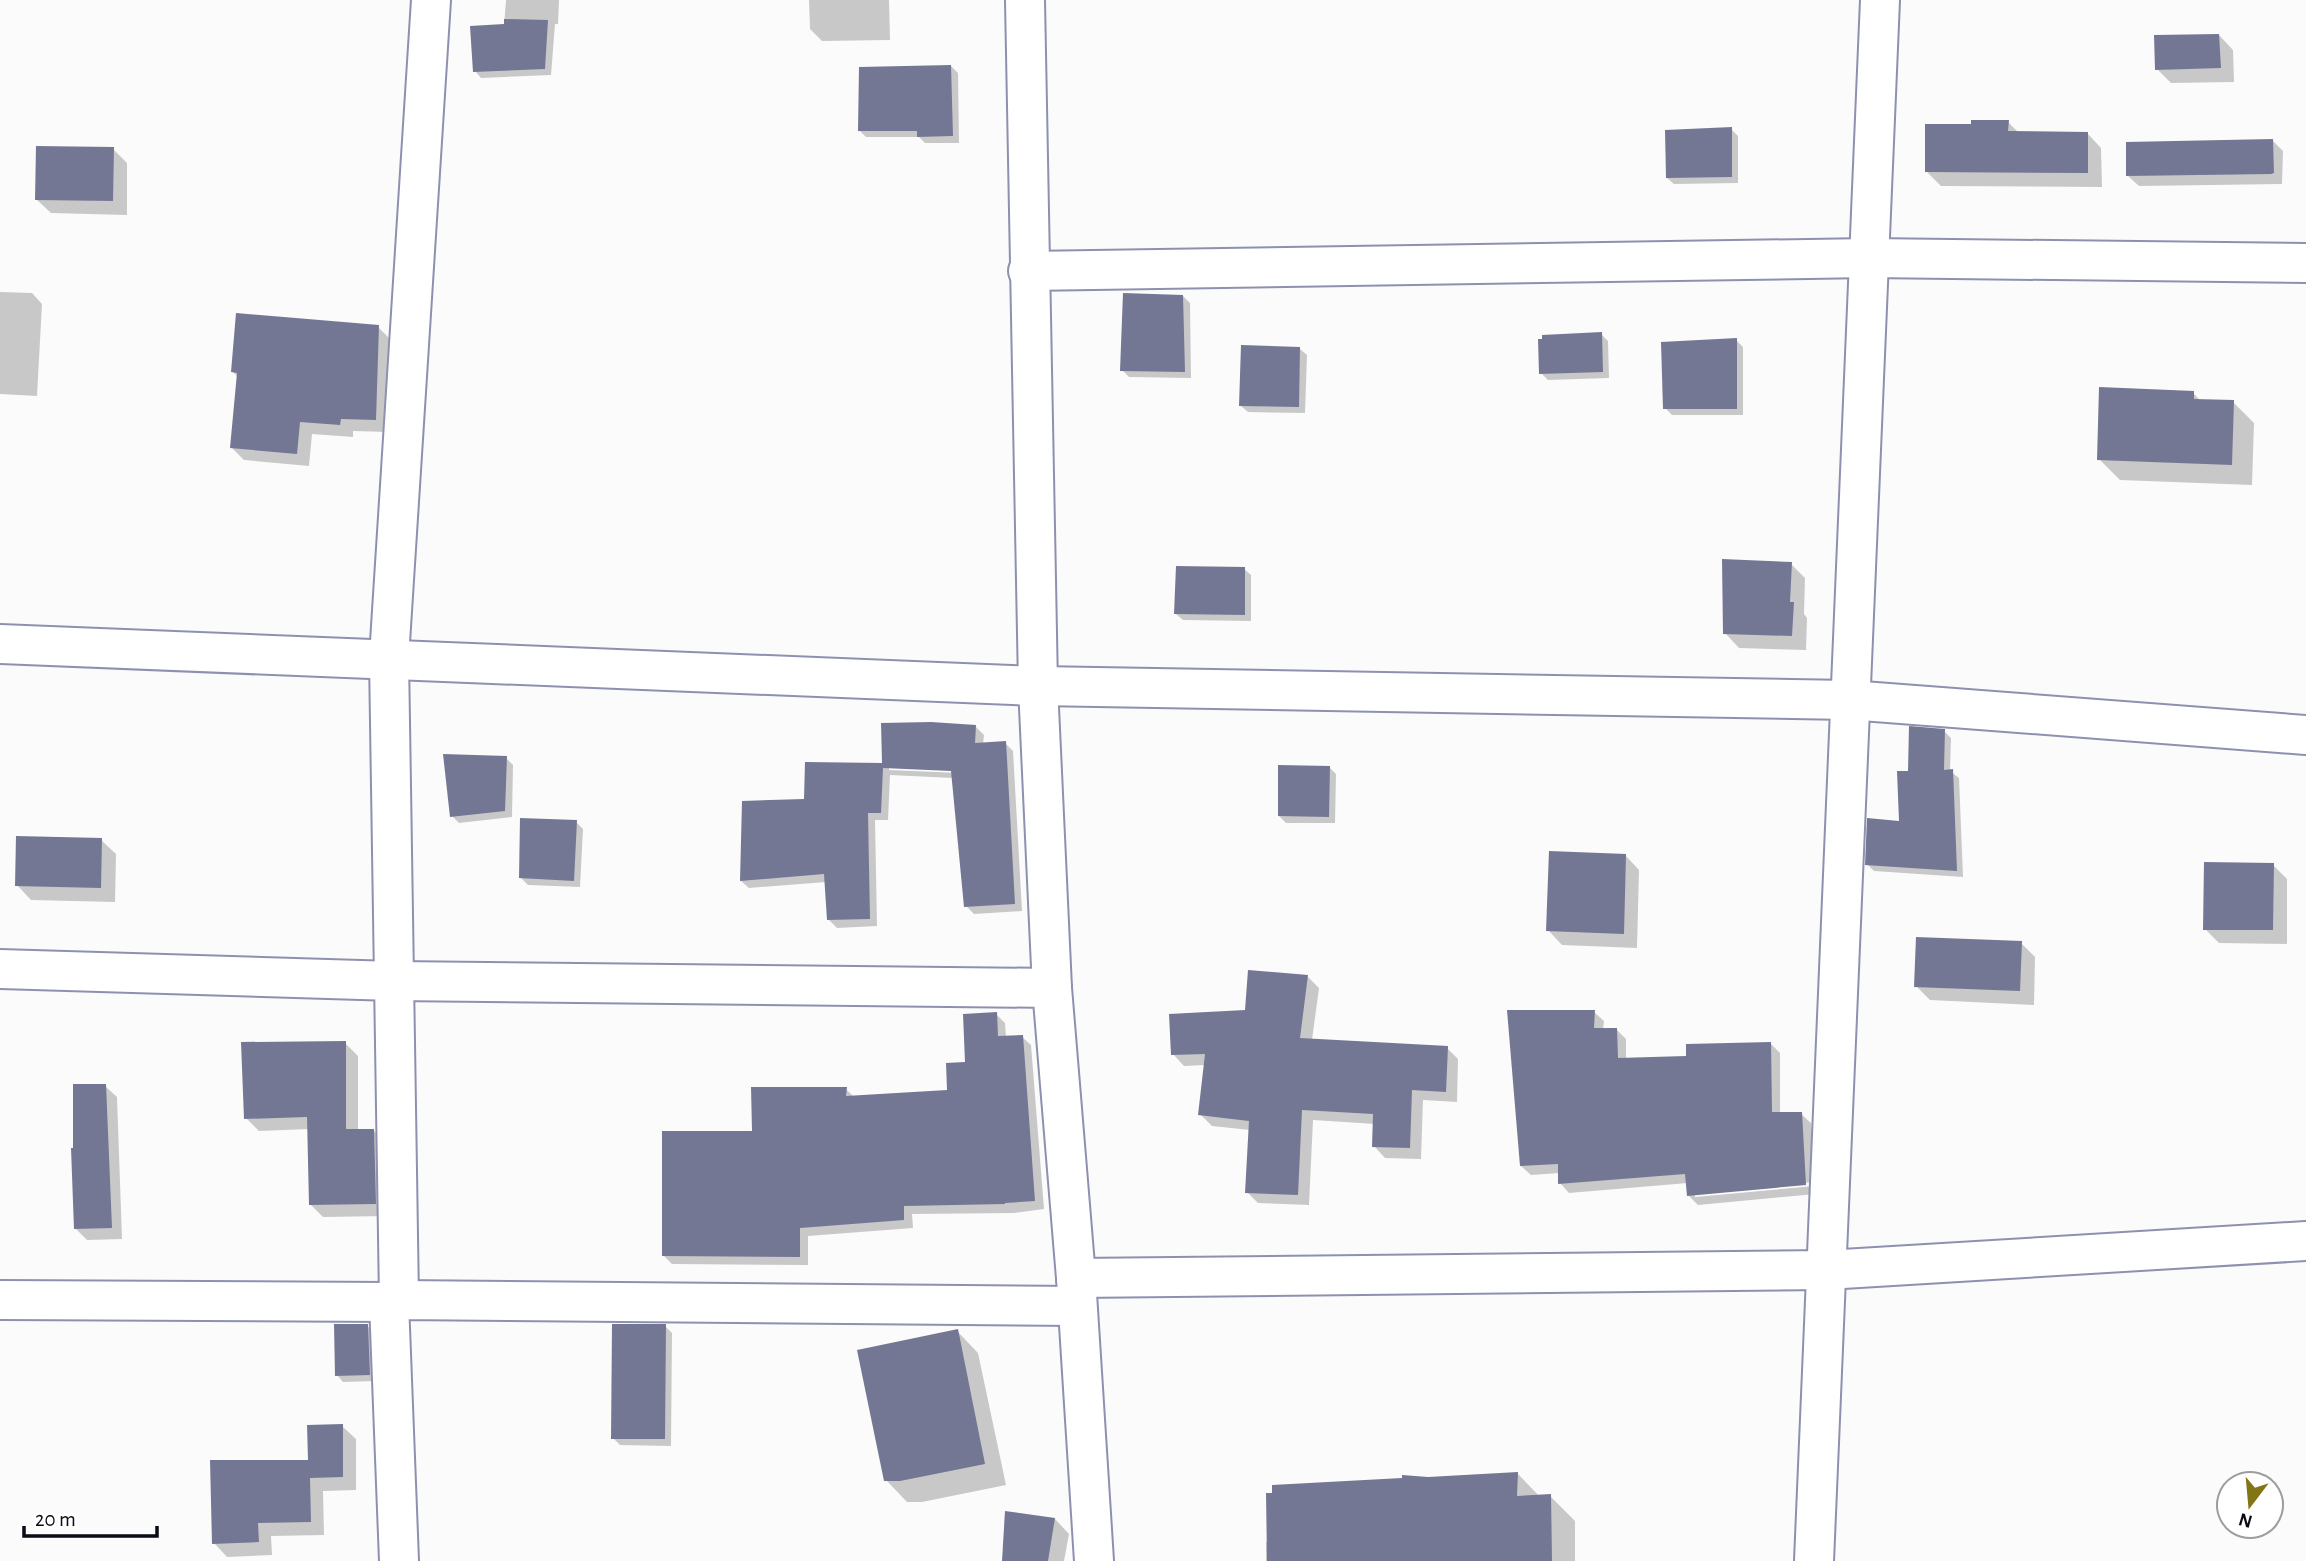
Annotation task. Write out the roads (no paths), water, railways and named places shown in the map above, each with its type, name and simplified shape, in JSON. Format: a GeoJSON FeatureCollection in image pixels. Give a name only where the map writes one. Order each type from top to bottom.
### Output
{"type":"FeatureCollection","features":[{"type":"Feature","properties":{"kind":"street"},"geometry":{"type":"LineString","coordinates":[[399,1561],[394,1301],[394,981],[389,658],[431,0]]}},
{"type":"Feature","properties":{"kind":"street"},"geometry":{"type":"LineString","coordinates":[[1025,0],[1028,271],[1038,686],[1052,988],[1077,1292],[1094,1561]]}},
{"type":"Feature","properties":{"kind":"street"},"geometry":{"type":"LineString","coordinates":[[1814,1561],[1880,0]]}},
{"type":"Feature","properties":{"kind":"street"},"geometry":{"type":"LineString","coordinates":[[1028,271],[1869,258],[2306,262]]}},
{"type":"Feature","properties":{"kind":"street"},"geometry":{"type":"LineString","coordinates":[[0,644],[1038,686],[1849,700],[2306,735]]}},
{"type":"Feature","properties":{"kind":"street"},"geometry":{"type":"LineString","coordinates":[[0,969],[394,981],[1052,988]]}},
{"type":"Feature","properties":{"kind":"street"},"geometry":{"type":"LineString","coordinates":[[0,1300],[394,1301],[1077,1292],[1826,1270],[2306,1241]]}}]}
